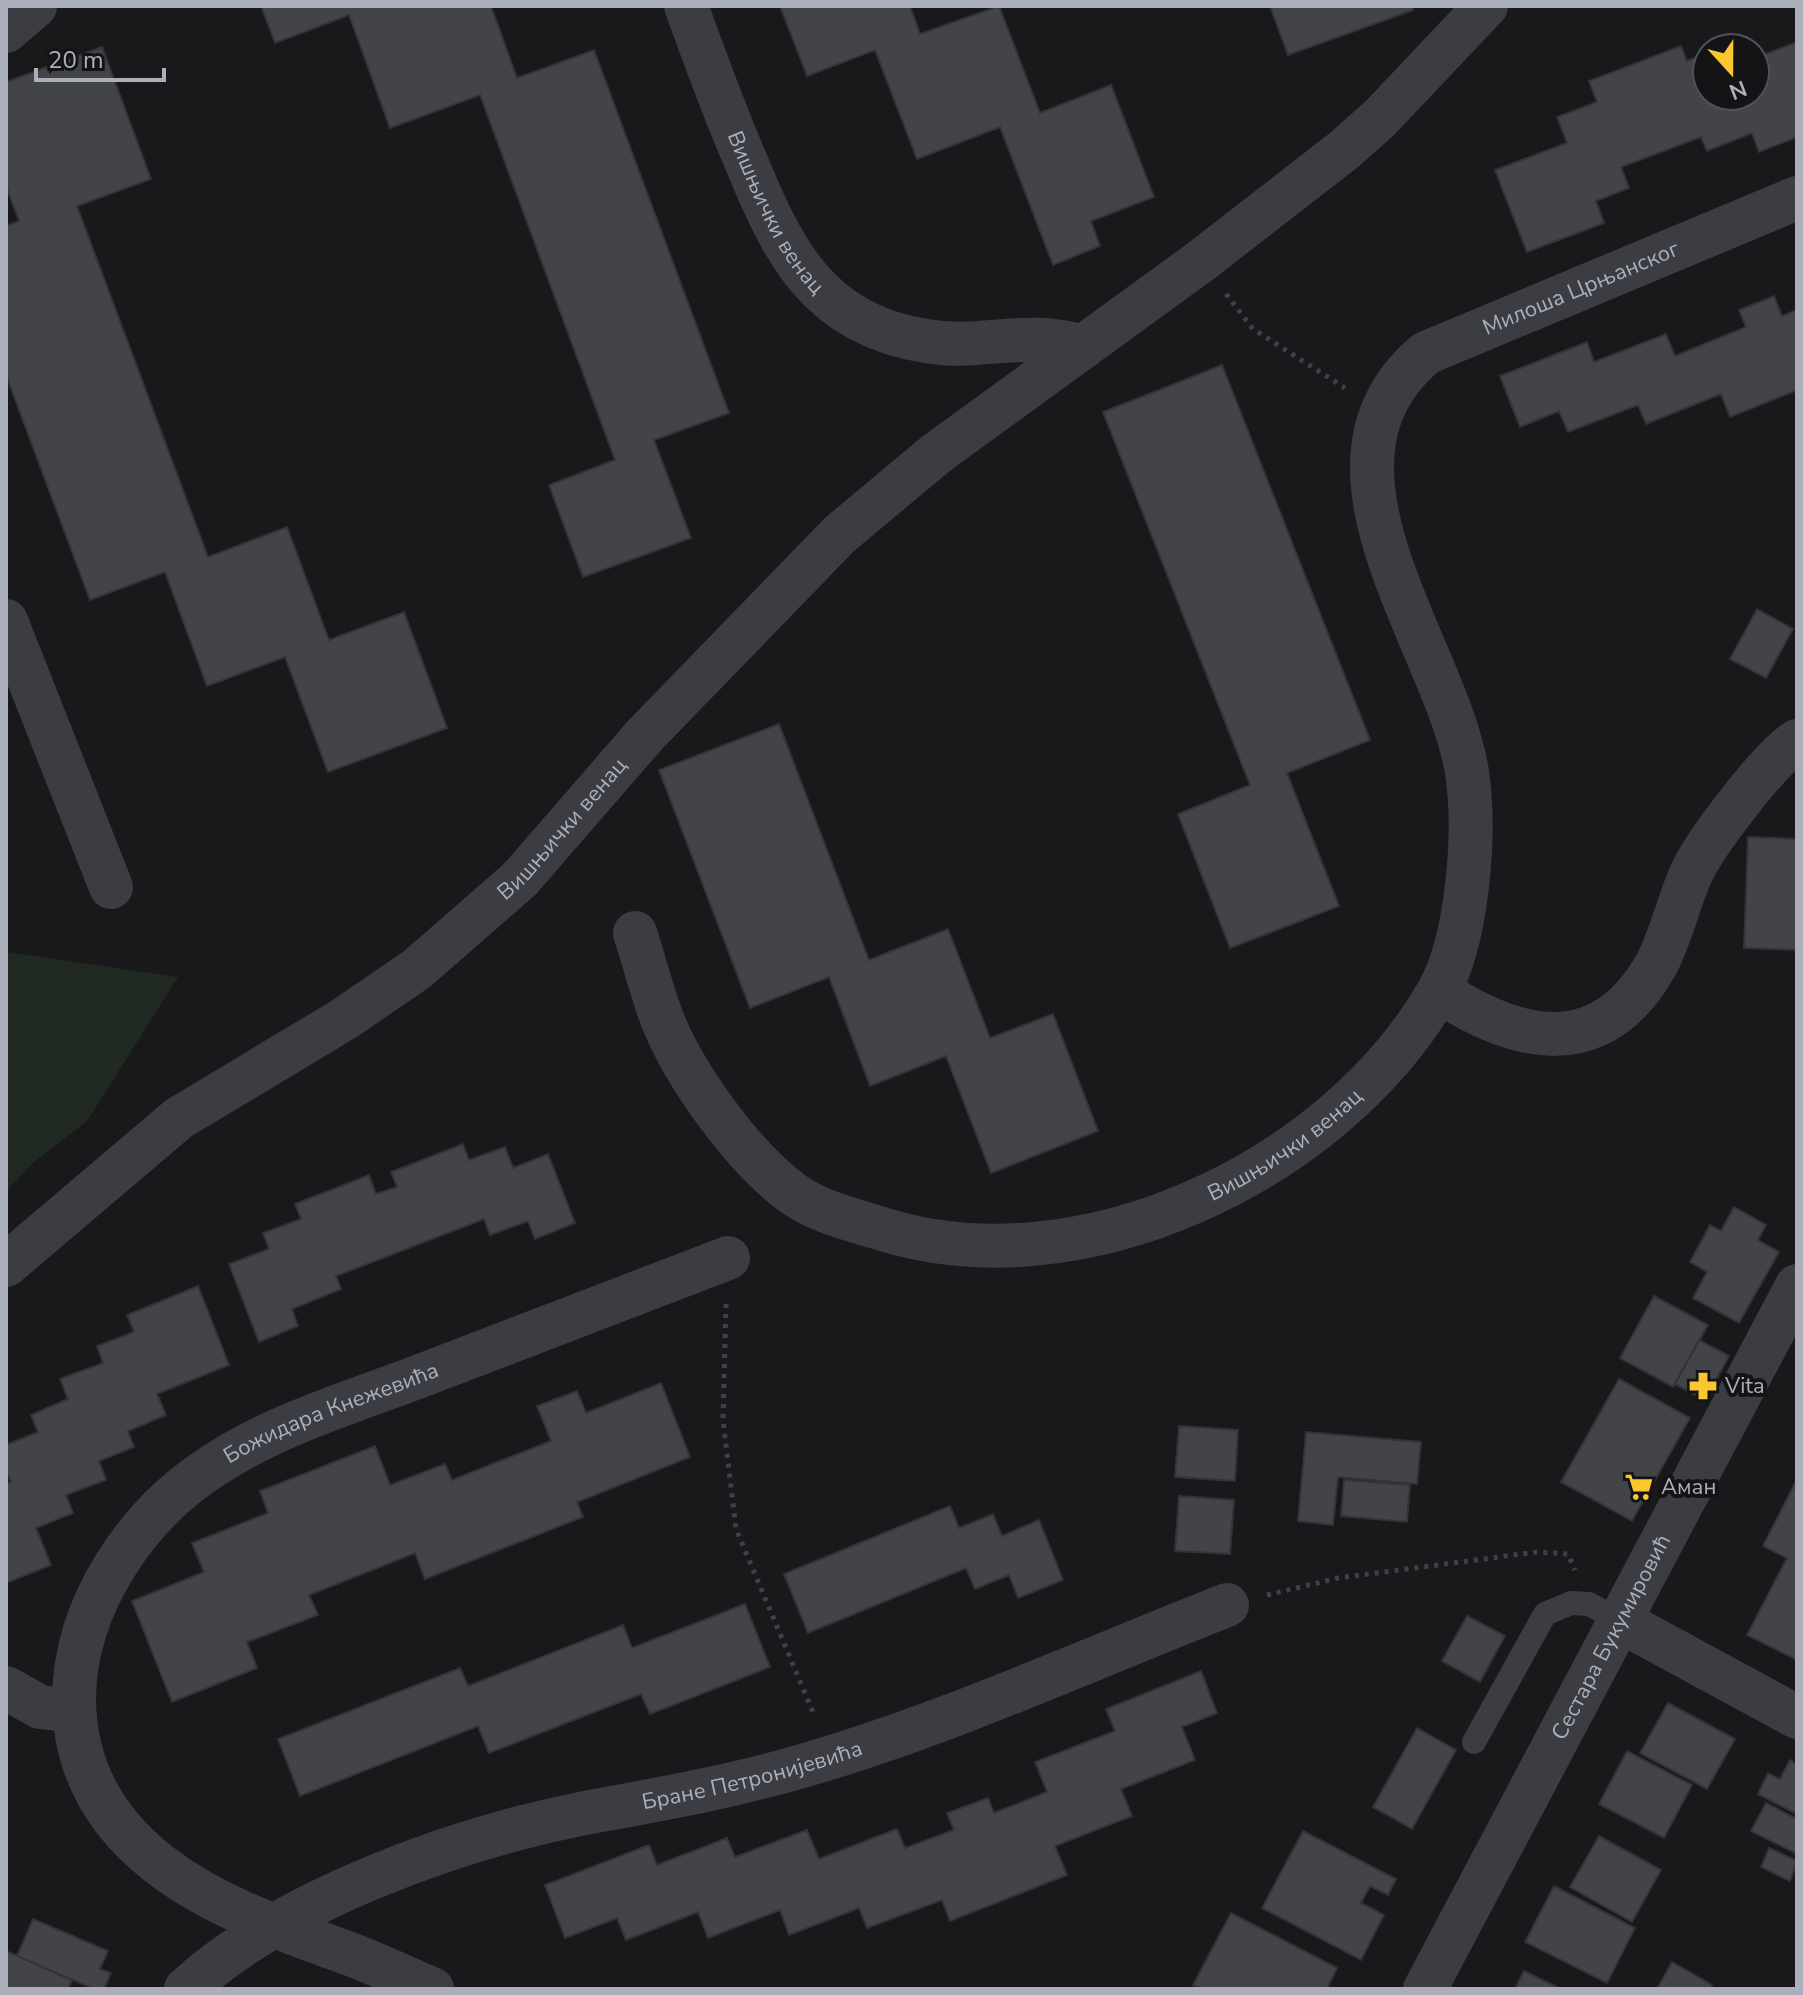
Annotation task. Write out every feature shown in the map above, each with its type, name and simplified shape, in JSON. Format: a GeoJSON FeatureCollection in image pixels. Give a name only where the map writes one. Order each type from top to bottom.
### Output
{"type":"FeatureCollection","features":[{"type":"Feature","properties":{"kind":"street"},"geometry":{"type":"LineString","coordinates":[[6,31],[35,6]]}},
{"type":"Feature","properties":{"kind":"street","name":"Вишњички венац"},"geometry":{"type":"LineString","coordinates":[[686,6],[768,214],[800,270],[823,295],[872,326],[903,337],[963,344],[1054,338],[1083,347]]}},
{"type":"Feature","properties":{"kind":"street","name":"Вишњички венац"},"geometry":{"type":"LineString","coordinates":[[6,1265],[179,1118],[344,1019],[441,949],[520,879],[645,735],[840,534],[937,453],[1296,189],[1380,118],[1486,6]]}},
{"type":"Feature","properties":{"kind":"street","name":"Милоша Црњанског"},"geometry":{"type":"LineString","coordinates":[[1386,406],[1411,365],[1426,353],[1797,198]]}},
{"type":"Feature","properties":{"kind":"street","name":"Вишњички венац"},"geometry":{"type":"LineString","coordinates":[[635,933],[662,1017],[678,1052],[712,1104],[756,1159],[791,1193],[808,1203],[898,1235],[939,1243],[989,1246],[1084,1236],[1199,1200],[1245,1179],[1361,1091],[1393,1057],[1439,991],[1457,941],[1464,895],[1470,809],[1467,770],[1450,714],[1390,566],[1374,475],[1374,447],[1386,406]]}},
{"type":"Feature","properties":{"kind":"street"},"geometry":{"type":"LineString","coordinates":[[6,621],[111,887]]}},
{"type":"Feature","properties":{"kind":"street"},"geometry":{"type":"LineString","coordinates":[[1439,991],[1484,1018],[1542,1036],[1571,1034],[1603,1024],[1631,1000],[1656,964],[1692,871],[1716,835],[1765,773],[1797,741]]}},
{"type":"Feature","properties":{"kind":"street","name":"Божидара Кнежевића"},"geometry":{"type":"LineString","coordinates":[[432,1989],[273,1927],[183,1880],[136,1845],[108,1815],[84,1767],[74,1711],[77,1661],[108,1577],[164,1506],[213,1465],[330,1411],[728,1258]]}},
{"type":"Feature","properties":{"kind":"street","name":"Сестара Букумировић"},"geometry":{"type":"LineString","coordinates":[[1425,1989],[1622,1622],[1797,1286]]}},
{"type":"Feature","properties":{"kind":"street","name":"Бране Петронијевића"},"geometry":{"type":"LineString","coordinates":[[186,1989],[273,1927],[337,1895],[473,1842],[586,1813],[763,1778],[832,1758],[1227,1605]]}},
{"type":"Feature","properties":{"kind":"street"},"geometry":{"type":"LineString","coordinates":[[1622,1622],[1797,1717]]}},
{"type":"Feature","properties":{"kind":"street"},"geometry":{"type":"LineString","coordinates":[[6,1688],[40,1707],[74,1711]]}},
{"type":"Feature","properties":{"kind":"lane"},"geometry":{"type":"LineString","coordinates":[[1474,1742],[1545,1614],[1571,1603],[1589,1604],[1622,1622]]}},
{"type":"Feature","properties":{"kind":"path"},"geometry":{"type":"LineString","coordinates":[[1201,261],[1253,329],[1386,406]]}},
{"type":"Feature","properties":{"kind":"path"},"geometry":{"type":"LineString","coordinates":[[728,1258],[723,1420],[736,1529],[832,1758]]}},
{"type":"Feature","properties":{"kind":"path"},"geometry":{"type":"LineString","coordinates":[[1227,1605],[1338,1578],[1537,1552],[1568,1554]]}},
{"type":"Feature","properties":{"kind":"shaded area"},"geometry":{"type":"Polygon","coordinates":[[[6,952],[178,977],[87,1121],[34,1162],[6,1191],[6,952]]]}},
{"type":"Feature","properties":{"kind":"building"},"geometry":{"type":"Polygon","coordinates":[[[261,6],[491,6],[517,78],[594,50],[729,413],[654,440],[691,538],[583,577],[549,485],[615,460],[480,95],[390,128],[349,15],[275,43],[261,6]]]}},
{"type":"Feature","properties":{"kind":"building"},"geometry":{"type":"Polygon","coordinates":[[[780,6],[910,6],[920,34],[999,6],[1040,113],[1111,85],[1154,197],[1091,221],[1100,246],[1053,265],[1000,127],[917,159],[875,50],[807,76],[780,6]]]}},
{"type":"Feature","properties":{"kind":"building"},"geometry":{"type":"Polygon","coordinates":[[[1270,6],[1412,6],[1413,10],[1288,55],[1270,6]]]}},
{"type":"Feature","properties":{"kind":"building"},"geometry":{"type":"Polygon","coordinates":[[[1797,42],[1797,137],[1759,152],[1752,133],[1707,151],[1701,137],[1621,167],[1629,188],[1596,201],[1604,223],[1527,252],[1495,170],[1567,143],[1557,117],[1597,102],[1589,81],[1681,46],[1687,61],[1691,59],[1691,112],[1771,112],[1771,52],[1797,42]]]}},
{"type":"Feature","properties":{"kind":"building"},"geometry":{"type":"Polygon","coordinates":[[[102,47],[151,179],[77,206],[208,557],[287,527],[329,640],[404,612],[447,728],[328,772],[285,657],[207,686],[165,572],[90,600],[6,375],[6,226],[19,221],[6,186],[6,82],[102,47]]]}},
{"type":"Feature","properties":{"kind":"building"},"geometry":{"type":"Polygon","coordinates":[[[1774,296],[1782,316],[1797,310],[1797,390],[1730,417],[1721,394],[1646,424],[1638,405],[1568,432],[1559,411],[1520,427],[1500,376],[1587,342],[1594,362],[1666,334],[1675,356],[1746,327],[1739,310],[1774,296]]]}},
{"type":"Feature","properties":{"kind":"building"},"geometry":{"type":"Polygon","coordinates":[[[1222,365],[1370,740],[1287,773],[1339,906],[1230,948],[1178,814],[1250,785],[1103,412],[1222,365]]]}},
{"type":"Feature","properties":{"kind":"building"},"geometry":{"type":"Polygon","coordinates":[[[1757,609],[1793,629],[1766,678],[1730,659],[1757,609]]]}},
{"type":"Feature","properties":{"kind":"building"},"geometry":{"type":"Polygon","coordinates":[[[779,724],[869,960],[948,929],[990,1038],[1053,1014],[1098,1131],[991,1173],[946,1056],[870,1086],[829,977],[750,1008],[659,770],[779,724]]]}},
{"type":"Feature","properties":{"kind":"building"},"geometry":{"type":"Polygon","coordinates":[[[1748,837],[1797,839],[1797,950],[1744,948],[1748,837]]]}},
{"type":"Feature","properties":{"kind":"building"},"geometry":{"type":"Polygon","coordinates":[[[463,1144],[469,1160],[505,1147],[513,1168],[548,1154],[575,1223],[535,1239],[528,1221],[490,1235],[484,1219],[336,1276],[341,1289],[292,1309],[298,1326],[259,1342],[229,1264],[269,1249],[263,1233],[301,1219],[295,1204],[369,1175],[376,1194],[397,1187],[391,1172],[463,1144]]]}},
{"type":"Feature","properties":{"kind":"building"},"geometry":{"type":"Polygon","coordinates":[[[1734,1207],[1766,1225],[1758,1240],[1779,1252],[1739,1323],[1693,1298],[1707,1272],[1690,1262],[1710,1225],[1721,1231],[1734,1207]]]}},
{"type":"Feature","properties":{"kind":"building"},"geometry":{"type":"Polygon","coordinates":[[[198,1286],[229,1365],[157,1394],[166,1415],[128,1431],[134,1447],[99,1461],[106,1480],[66,1495],[73,1513],[36,1528],[51,1565],[6,1583],[6,1484],[11,1482],[6,1470],[6,1445],[38,1432],[31,1415],[68,1399],[60,1379],[103,1363],[97,1346],[134,1332],[127,1315],[198,1286]]]}},
{"type":"Feature","properties":{"kind":"building"},"geometry":{"type":"Polygon","coordinates":[[[1654,1296],[1708,1325],[1673,1387],[1620,1358],[1654,1296]]]}},
{"type":"Feature","properties":{"kind":"building"},"geometry":{"type":"Polygon","coordinates":[[[1699,1340],[1729,1356],[1705,1400],[1675,1384],[1699,1340]]]}},
{"type":"Feature","properties":{"kind":"building"},"geometry":{"type":"Polygon","coordinates":[[[1619,1379],[1690,1418],[1632,1521],[1561,1482],[1619,1379]]]}},
{"type":"Feature","properties":{"kind":"building"},"geometry":{"type":"Polygon","coordinates":[[[661,1383],[690,1457],[577,1502],[583,1517],[425,1579],[415,1553],[309,1595],[318,1615],[247,1642],[257,1668],[172,1702],[132,1601],[204,1572],[192,1543],[268,1513],[260,1491],[375,1446],[390,1485],[445,1464],[452,1480],[551,1441],[537,1406],[577,1391],[586,1413],[661,1383]]]}},
{"type":"Feature","properties":{"kind":"building"},"geometry":{"type":"Polygon","coordinates":[[[1179,1426],[1238,1430],[1235,1481],[1175,1477],[1179,1426]]]}},
{"type":"Feature","properties":{"kind":"building"},"geometry":{"type":"Polygon","coordinates":[[[1306,1432],[1421,1442],[1417,1484],[1338,1477],[1333,1525],[1298,1521],[1306,1432]]]}},
{"type":"Feature","properties":{"kind":"building"},"geometry":{"type":"Polygon","coordinates":[[[1797,1479],[1797,1660],[1747,1635],[1787,1558],[1763,1546],[1797,1479]]]}},
{"type":"Feature","properties":{"kind":"building"},"geometry":{"type":"Polygon","coordinates":[[[1344,1480],[1410,1485],[1407,1522],[1341,1516],[1344,1480]]]}},
{"type":"Feature","properties":{"kind":"building"},"geometry":{"type":"Polygon","coordinates":[[[1179,1496],[1234,1500],[1230,1554],[1175,1551],[1179,1496]]]}},
{"type":"Feature","properties":{"kind":"building"},"geometry":{"type":"Polygon","coordinates":[[[950,1506],[959,1528],[993,1514],[1002,1536],[1039,1520],[1063,1580],[1018,1598],[1009,1575],[975,1589],[966,1568],[808,1633],[784,1574],[950,1506]]]}},
{"type":"Feature","properties":{"kind":"building"},"geometry":{"type":"Polygon","coordinates":[[[745,1604],[770,1667],[650,1714],[641,1694],[489,1753],[478,1726],[300,1796],[278,1739],[460,1668],[468,1686],[623,1625],[632,1648],[745,1604]]]}},
{"type":"Feature","properties":{"kind":"building"},"geometry":{"type":"Polygon","coordinates":[[[1467,1616],[1505,1636],[1480,1682],[1442,1661],[1467,1616]]]}},
{"type":"Feature","properties":{"kind":"building"},"geometry":{"type":"Polygon","coordinates":[[[1201,1671],[1217,1713],[1182,1727],[1195,1760],[1121,1789],[1132,1816],[1055,1846],[1067,1875],[950,1921],[942,1900],[867,1928],[859,1908],[789,1935],[780,1910],[708,1938],[698,1912],[626,1940],[617,1918],[565,1938],[545,1885],[649,1845],[657,1865],[727,1838],[735,1857],[807,1830],[819,1859],[897,1829],[905,1848],[954,1830],[947,1813],[988,1798],[994,1813],[1047,1792],[1035,1762],[1115,1731],[1106,1709],[1201,1671]]]}},
{"type":"Feature","properties":{"kind":"building"},"geometry":{"type":"Polygon","coordinates":[[[1668,1703],[1735,1739],[1707,1789],[1640,1753],[1668,1703]]]}},
{"type":"Feature","properties":{"kind":"building"},"geometry":{"type":"Polygon","coordinates":[[[1417,1728],[1456,1750],[1412,1829],[1373,1807],[1417,1728]]]}},
{"type":"Feature","properties":{"kind":"building"},"geometry":{"type":"Polygon","coordinates":[[[1627,1751],[1692,1785],[1664,1838],[1599,1804],[1627,1751]]]}},
{"type":"Feature","properties":{"kind":"building"},"geometry":{"type":"Polygon","coordinates":[[[1790,1760],[1797,1764],[1797,1814],[1758,1794],[1768,1773],[1780,1779],[1790,1760]]]}},
{"type":"Feature","properties":{"kind":"building"},"geometry":{"type":"Polygon","coordinates":[[[1766,1803],[1797,1819],[1797,1854],[1751,1831],[1766,1803]]]}},
{"type":"Feature","properties":{"kind":"building"},"geometry":{"type":"Polygon","coordinates":[[[1303,1831],[1396,1879],[1388,1895],[1370,1886],[1361,1903],[1384,1915],[1361,1960],[1262,1908],[1303,1831]]]}},
{"type":"Feature","properties":{"kind":"building"},"geometry":{"type":"Polygon","coordinates":[[[1599,1836],[1661,1870],[1632,1922],[1570,1887],[1599,1836]]]}},
{"type":"Feature","properties":{"kind":"building"},"geometry":{"type":"Polygon","coordinates":[[[1769,1848],[1797,1861],[1790,1881],[1761,1867],[1769,1848]]]}},
{"type":"Feature","properties":{"kind":"building"},"geometry":{"type":"Polygon","coordinates":[[[1554,1886],[1635,1928],[1607,1983],[1525,1942],[1554,1886]]]}},
{"type":"Feature","properties":{"kind":"building"},"geometry":{"type":"Polygon","coordinates":[[[1231,1913],[1337,1968],[1327,1989],[1202,1989],[1193,1985],[1231,1913]]]}},
{"type":"Feature","properties":{"kind":"building"},"geometry":{"type":"Polygon","coordinates":[[[33,1919],[108,1951],[100,1969],[111,1973],[104,1989],[94,1989],[17,1956],[33,1919]]]}},
{"type":"Feature","properties":{"kind":"building"},"geometry":{"type":"Polygon","coordinates":[[[6,1951],[72,1980],[68,1989],[6,1989],[6,1951]]]}},
{"type":"Feature","properties":{"kind":"building"},"geometry":{"type":"Polygon","coordinates":[[[1672,1962],[1712,1985],[1710,1989],[1657,1989],[1672,1962]]]}},
{"type":"Feature","properties":{"kind":"building"},"geometry":{"type":"Polygon","coordinates":[[[1524,1971],[1561,1989],[1515,1989],[1524,1971]]]}},
{"type":"Feature","properties":{"kind":"place","name":"Vita"},"geometry":{"type":"Point","coordinates":[1703,1386]}},
{"type":"Feature","properties":{"kind":"place","name":"Аман"},"geometry":{"type":"Point","coordinates":[1639,1487]}}]}
